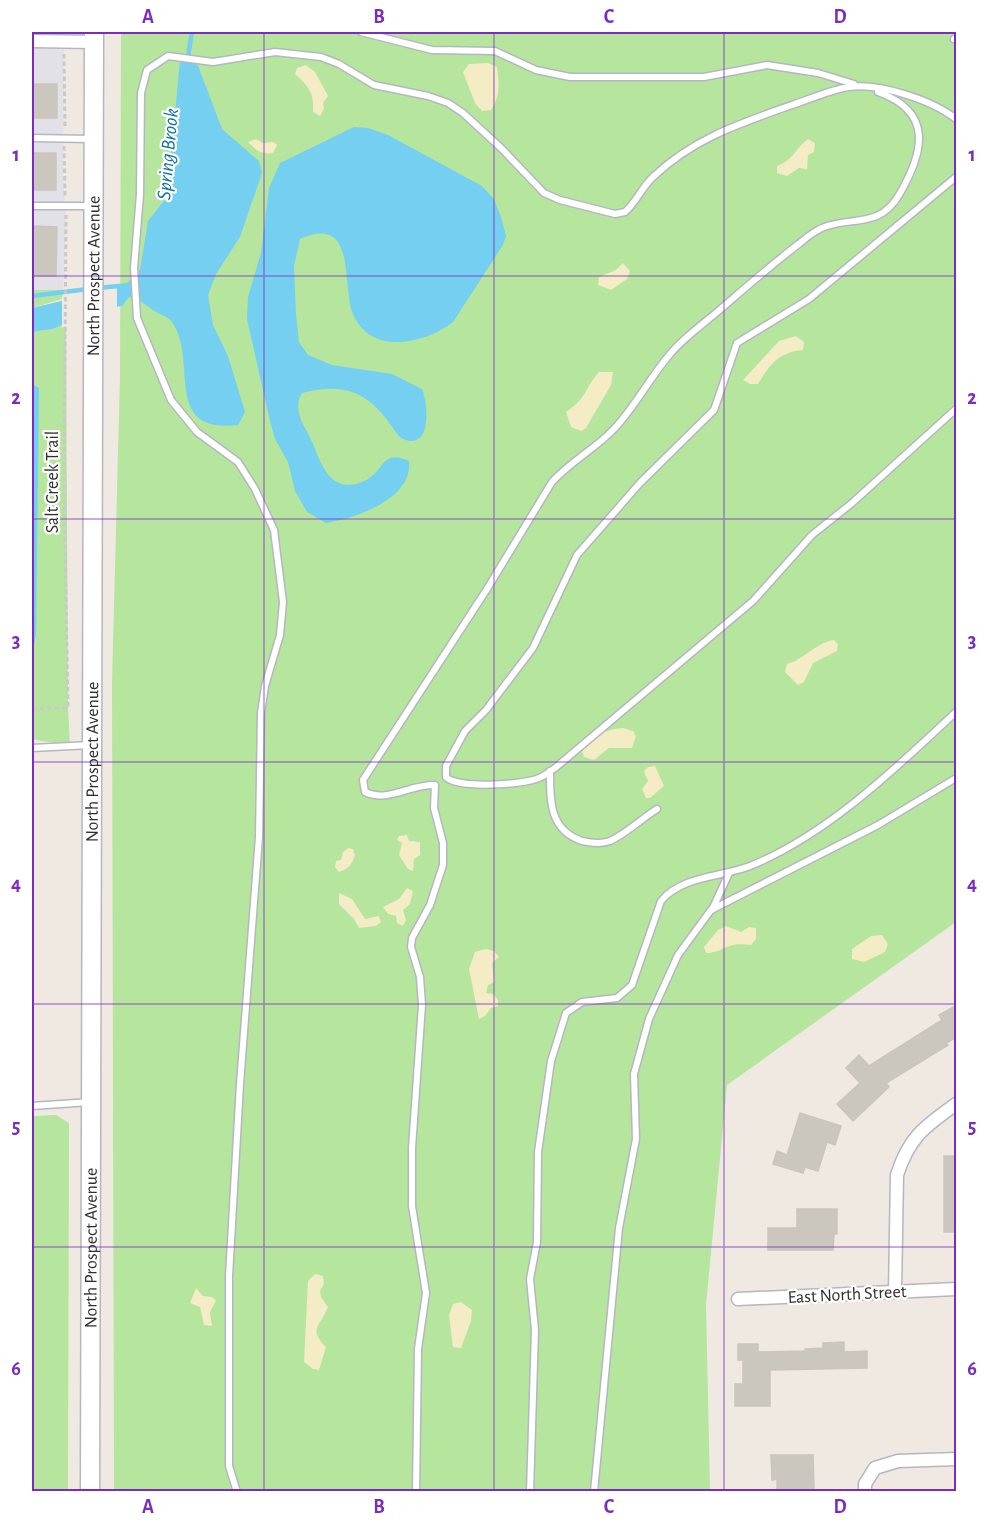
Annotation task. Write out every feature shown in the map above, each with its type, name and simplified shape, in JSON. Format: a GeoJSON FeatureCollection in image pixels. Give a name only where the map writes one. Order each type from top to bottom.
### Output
{"type":"FeatureCollection","features":[{"type":"Feature","properties":{"kind":"main road","name":"North Prospect Avenue"},"geometry":{"type":"LineString","coordinates":[[90,1491],[94,37]]}},
{"type":"Feature","properties":{"kind":"street"},"geometry":{"type":"LineString","coordinates":[[32,41],[94,37]]}},
{"type":"Feature","properties":{"kind":"street"},"geometry":{"type":"LineString","coordinates":[[895,1292],[897,1175],[902,1159],[922,1127],[957,1104]]}},
{"type":"Feature","properties":{"kind":"street","name":"East North Street"},"geometry":{"type":"LineString","coordinates":[[738,1299],[957,1289]]}},
{"type":"Feature","properties":{"kind":"street"},"geometry":{"type":"LineString","coordinates":[[865,1491],[865,1484],[875,1468],[898,1461],[957,1459]]}},
{"type":"Feature","properties":{"kind":"lane"},"geometry":{"type":"LineString","coordinates":[[361,32],[432,50],[495,51],[536,69],[570,77],[704,77],[767,65],[818,73],[867,88],[895,101],[912,114],[918,124],[920,147],[899,195],[888,208],[871,219],[827,226],[809,235],[768,268],[687,337],[667,358],[615,428],[569,463],[552,482],[487,589],[363,780],[365,792],[382,796],[392,795],[410,787],[435,786],[446,777]]}},
{"type":"Feature","properties":{"kind":"lane"},"geometry":{"type":"LineString","coordinates":[[237,1491],[230,1466],[229,1276],[234,1178],[258,837],[261,713],[284,618],[281,575],[274,530],[255,489],[238,462],[197,432],[171,400],[137,318],[134,268],[140,184],[141,93],[147,69],[168,56],[213,62],[275,52],[321,57],[339,64],[374,86],[413,92],[448,103],[463,113],[501,148],[544,193],[560,200],[615,214],[625,212],[632,206],[652,177],[703,140],[737,123],[834,90],[852,86],[904,93],[944,110],[957,119]]}},
{"type":"Feature","properties":{"kind":"lane"},"geometry":{"type":"LineString","coordinates":[[32,138],[94,139]]}},
{"type":"Feature","properties":{"kind":"lane"},"geometry":{"type":"LineString","coordinates":[[957,177],[809,298],[736,343],[728,377],[714,410],[654,468],[577,555],[533,648],[486,710],[465,731],[446,766],[446,777],[450,782],[459,783],[513,784],[541,778],[742,612],[812,535],[852,503],[957,409]]}},
{"type":"Feature","properties":{"kind":"lane"},"geometry":{"type":"LineString","coordinates":[[32,206],[93,206]]}},
{"type":"Feature","properties":{"kind":"lane"},"geometry":{"type":"LineString","coordinates":[[530,1491],[536,1330],[530,1280],[537,1242],[538,1152],[551,1060],[566,1013],[582,1002],[617,998],[632,985],[662,901],[666,896],[678,887],[729,873],[774,855],[818,828],[880,782],[957,712]]}},
{"type":"Feature","properties":{"kind":"lane"},"geometry":{"type":"LineString","coordinates":[[32,748],[92,745]]}},
{"type":"Feature","properties":{"kind":"lane"},"geometry":{"type":"LineString","coordinates":[[550,771],[550,800],[557,823],[563,830],[581,840],[608,842],[657,810]]}},
{"type":"Feature","properties":{"kind":"lane"},"geometry":{"type":"LineString","coordinates":[[711,910],[878,825],[957,778]]}},
{"type":"Feature","properties":{"kind":"lane"},"geometry":{"type":"LineString","coordinates":[[416,1491],[418,1349],[426,1293],[412,1206],[412,1148],[422,1005],[420,977],[411,947],[412,938],[430,905],[443,865],[443,843],[434,808],[435,786]]}},
{"type":"Feature","properties":{"kind":"lane"},"geometry":{"type":"LineString","coordinates":[[594,1491],[619,1228],[636,1139],[634,1074],[649,1018],[678,955],[711,910],[729,873]]}},
{"type":"Feature","properties":{"kind":"lane"},"geometry":{"type":"LineString","coordinates":[[32,1106],[91,1102]]}},
{"type":"Feature","properties":{"kind":"path"},"geometry":{"type":"LineString","coordinates":[[64,63],[65,126]]}},
{"type":"Feature","properties":{"kind":"path"},"geometry":{"type":"LineString","coordinates":[[64,158],[65,197]]}},
{"type":"Feature","properties":{"kind":"path","name":"Salt Creek Trail"},"geometry":{"type":"LineString","coordinates":[[32,709],[68,708],[64,486],[66,220]]}},
{"type":"Feature","properties":{"kind":"shaded area"},"geometry":{"type":"Polygon","coordinates":[[[32,32],[64,32],[63,172],[66,220],[63,290],[32,290],[32,32]]]}},
{"type":"Feature","properties":{"kind":"green space"},"geometry":{"type":"Polygon","coordinates":[[[121,32],[956,32],[956,922],[727,1085],[706,1305],[710,1491],[114,1492],[112,682],[120,377],[121,32]]]}},
{"type":"Feature","properties":{"kind":"green space"},"geometry":{"type":"Polygon","coordinates":[[[32,290],[63,290],[62,299],[32,308],[32,290]]]}},
{"type":"Feature","properties":{"kind":"green space"},"geometry":{"type":"Polygon","coordinates":[[[66,323],[70,746],[32,739],[32,332],[53,329],[66,323]]]}},
{"type":"Feature","properties":{"kind":"green space"},"geometry":{"type":"Polygon","coordinates":[[[56,1115],[69,1123],[68,1491],[32,1491],[32,1116],[56,1115]]]}},
{"type":"Feature","properties":{"kind":"sand"},"geometry":{"type":"Polygon","coordinates":[[[488,63],[497,67],[498,89],[491,110],[482,111],[475,103],[463,72],[469,64],[488,63]]]}},
{"type":"Feature","properties":{"kind":"sand"},"geometry":{"type":"Polygon","coordinates":[[[306,65],[315,72],[328,96],[323,103],[324,109],[320,116],[313,112],[310,90],[295,74],[297,68],[306,65]]]}},
{"type":"Feature","properties":{"kind":"sand"},"geometry":{"type":"Polygon","coordinates":[[[256,139],[263,143],[273,142],[277,145],[273,153],[259,151],[248,142],[256,139]]]}},
{"type":"Feature","properties":{"kind":"sand"},"geometry":{"type":"Polygon","coordinates":[[[808,139],[815,143],[814,152],[808,155],[807,169],[799,168],[787,176],[777,173],[777,166],[788,160],[808,139]]]}},
{"type":"Feature","properties":{"kind":"sand"},"geometry":{"type":"Polygon","coordinates":[[[623,263],[630,271],[627,279],[611,290],[598,285],[599,277],[616,270],[623,263]]]}},
{"type":"Feature","properties":{"kind":"sand"},"geometry":{"type":"Polygon","coordinates":[[[796,336],[804,342],[803,350],[781,356],[758,384],[750,384],[743,380],[779,341],[796,336]]]}},
{"type":"Feature","properties":{"kind":"sand"},"geometry":{"type":"Polygon","coordinates":[[[599,372],[613,372],[611,385],[586,428],[581,431],[571,427],[566,412],[582,397],[599,372]]]}},
{"type":"Feature","properties":{"kind":"sand"},"geometry":{"type":"Polygon","coordinates":[[[834,640],[838,644],[837,651],[813,663],[804,682],[798,685],[785,672],[787,664],[822,644],[834,640]]]}},
{"type":"Feature","properties":{"kind":"sand"},"geometry":{"type":"Polygon","coordinates":[[[623,728],[633,731],[636,736],[632,748],[609,748],[594,760],[584,757],[582,751],[595,737],[623,728]]]}},
{"type":"Feature","properties":{"kind":"sand"},"geometry":{"type":"Polygon","coordinates":[[[655,766],[664,786],[650,798],[646,798],[642,789],[648,781],[644,771],[648,767],[655,766]]]}},
{"type":"Feature","properties":{"kind":"sand"},"geometry":{"type":"Polygon","coordinates":[[[407,835],[409,841],[420,842],[420,855],[414,859],[413,871],[408,869],[399,855],[402,843],[397,840],[399,836],[407,835]]]}},
{"type":"Feature","properties":{"kind":"sand"},"geometry":{"type":"Polygon","coordinates":[[[348,848],[353,849],[354,858],[348,868],[339,872],[335,867],[336,861],[341,860],[343,852],[348,848]]]}},
{"type":"Feature","properties":{"kind":"sand"},"geometry":{"type":"Polygon","coordinates":[[[407,888],[413,891],[410,904],[403,910],[406,920],[403,926],[397,923],[396,916],[388,914],[383,907],[399,899],[407,888]]]}},
{"type":"Feature","properties":{"kind":"sand"},"geometry":{"type":"Polygon","coordinates":[[[339,893],[352,899],[365,919],[379,916],[381,922],[376,926],[359,928],[354,919],[339,904],[339,893]]]}},
{"type":"Feature","properties":{"kind":"sand"},"geometry":{"type":"Polygon","coordinates":[[[726,926],[741,932],[749,927],[756,928],[756,939],[751,945],[736,944],[706,953],[704,947],[718,930],[726,926]]]}},
{"type":"Feature","properties":{"kind":"sand"},"geometry":{"type":"Polygon","coordinates":[[[882,935],[888,944],[885,952],[864,962],[852,959],[852,949],[871,936],[882,935]]]}},
{"type":"Feature","properties":{"kind":"sand"},"geometry":{"type":"Polygon","coordinates":[[[486,949],[494,951],[499,957],[492,963],[494,982],[488,985],[486,993],[493,994],[498,1000],[498,1006],[491,1008],[485,1016],[479,1019],[469,969],[475,952],[486,949]]]}},
{"type":"Feature","properties":{"kind":"sand"},"geometry":{"type":"Polygon","coordinates":[[[315,1274],[323,1276],[324,1284],[320,1291],[328,1307],[317,1327],[318,1336],[326,1347],[319,1370],[313,1369],[304,1362],[308,1281],[315,1274]]]}},
{"type":"Feature","properties":{"kind":"sand"},"geometry":{"type":"Polygon","coordinates":[[[196,1288],[203,1296],[212,1297],[216,1301],[210,1312],[212,1326],[204,1325],[200,1307],[190,1303],[196,1288]]]}},
{"type":"Feature","properties":{"kind":"sand"},"geometry":{"type":"Polygon","coordinates":[[[461,1302],[472,1310],[471,1321],[461,1348],[453,1347],[449,1315],[453,1304],[461,1302]]]}},
{"type":"Feature","properties":{"kind":"water"},"geometry":{"type":"Polygon","coordinates":[[[180,60],[197,63],[222,129],[259,161],[262,173],[240,237],[216,274],[208,295],[213,325],[228,356],[245,412],[238,425],[214,425],[199,418],[190,407],[186,392],[183,356],[172,322],[136,299],[129,297],[122,306],[94,310],[53,329],[32,332],[32,308],[124,286],[140,270],[148,221],[167,197],[172,181],[171,158],[180,60]]]}},
{"type":"Feature","properties":{"kind":"water"},"geometry":{"type":"Polygon","coordinates":[[[354,127],[368,128],[388,135],[482,186],[494,199],[506,236],[503,245],[453,322],[429,336],[400,342],[385,341],[361,328],[353,314],[344,256],[339,244],[331,236],[318,234],[300,239],[294,266],[296,314],[299,342],[308,355],[332,365],[392,374],[422,389],[426,404],[424,431],[414,441],[399,436],[372,403],[352,392],[329,389],[302,393],[298,403],[300,417],[321,463],[332,479],[345,485],[352,485],[373,476],[390,458],[409,461],[408,475],[402,486],[380,505],[352,517],[326,523],[307,512],[295,491],[288,462],[275,439],[247,319],[248,297],[261,253],[269,188],[280,163],[354,127]]]}},
{"type":"Feature","properties":{"kind":"water"},"geometry":{"type":"Polygon","coordinates":[[[32,384],[39,388],[36,635],[32,654],[32,384]]]}},
{"type":"Feature","properties":{"kind":"pier"},"geometry":{"type":"Polygon","coordinates":[[[117,285],[117,309],[95,313],[62,328],[62,296],[117,285]]]}},
{"type":"Feature","properties":{"kind":"building"},"geometry":{"type":"Polygon","coordinates":[[[32,84],[57,84],[57,118],[32,118],[32,84]]]}},
{"type":"Feature","properties":{"kind":"building"},"geometry":{"type":"Polygon","coordinates":[[[32,153],[56,153],[56,190],[32,190],[32,153]]]}},
{"type":"Feature","properties":{"kind":"building"},"geometry":{"type":"Polygon","coordinates":[[[32,226],[57,227],[56,276],[32,276],[32,226]]]}},
{"type":"Feature","properties":{"kind":"building"},"geometry":{"type":"Polygon","coordinates":[[[957,1005],[957,1037],[946,1043],[948,1045],[886,1083],[889,1087],[853,1121],[837,1104],[860,1083],[846,1068],[859,1055],[869,1066],[942,1020],[939,1015],[957,1005]]]}},
{"type":"Feature","properties":{"kind":"building"},"geometry":{"type":"Polygon","coordinates":[[[800,1113],[841,1126],[835,1145],[827,1142],[818,1171],[805,1167],[803,1173],[773,1164],[777,1151],[787,1155],[800,1113]]]}},
{"type":"Feature","properties":{"kind":"building"},"geometry":{"type":"Polygon","coordinates":[[[944,1156],[957,1156],[957,1232],[944,1232],[944,1156]]]}},
{"type":"Feature","properties":{"kind":"building"},"geometry":{"type":"Polygon","coordinates":[[[797,1209],[837,1209],[837,1234],[834,1234],[833,1250],[768,1250],[768,1228],[797,1228],[797,1209]]]}},
{"type":"Feature","properties":{"kind":"building"},"geometry":{"type":"Polygon","coordinates":[[[844,1342],[844,1352],[867,1351],[867,1368],[770,1370],[770,1406],[735,1406],[735,1384],[743,1384],[743,1360],[738,1360],[738,1344],[758,1344],[758,1352],[805,1351],[805,1349],[823,1348],[823,1343],[844,1342]]]}},
{"type":"Feature","properties":{"kind":"building"},"geometry":{"type":"Polygon","coordinates":[[[771,1455],[813,1455],[814,1491],[777,1491],[777,1479],[772,1480],[771,1455]]]}},
{"type":"Feature","properties":{"kind":"waterway","name":"Spring Brook"},"geometry":{"type":"LineString","coordinates":[[187,62],[192,32]]}},
{"type":"Feature","properties":{"kind":"waterway"},"geometry":{"type":"LineString","coordinates":[[97,288],[130,285]]}},
{"type":"Feature","properties":{"kind":"waterway"},"geometry":{"type":"LineString","coordinates":[[32,296],[88,289]]}}]}
